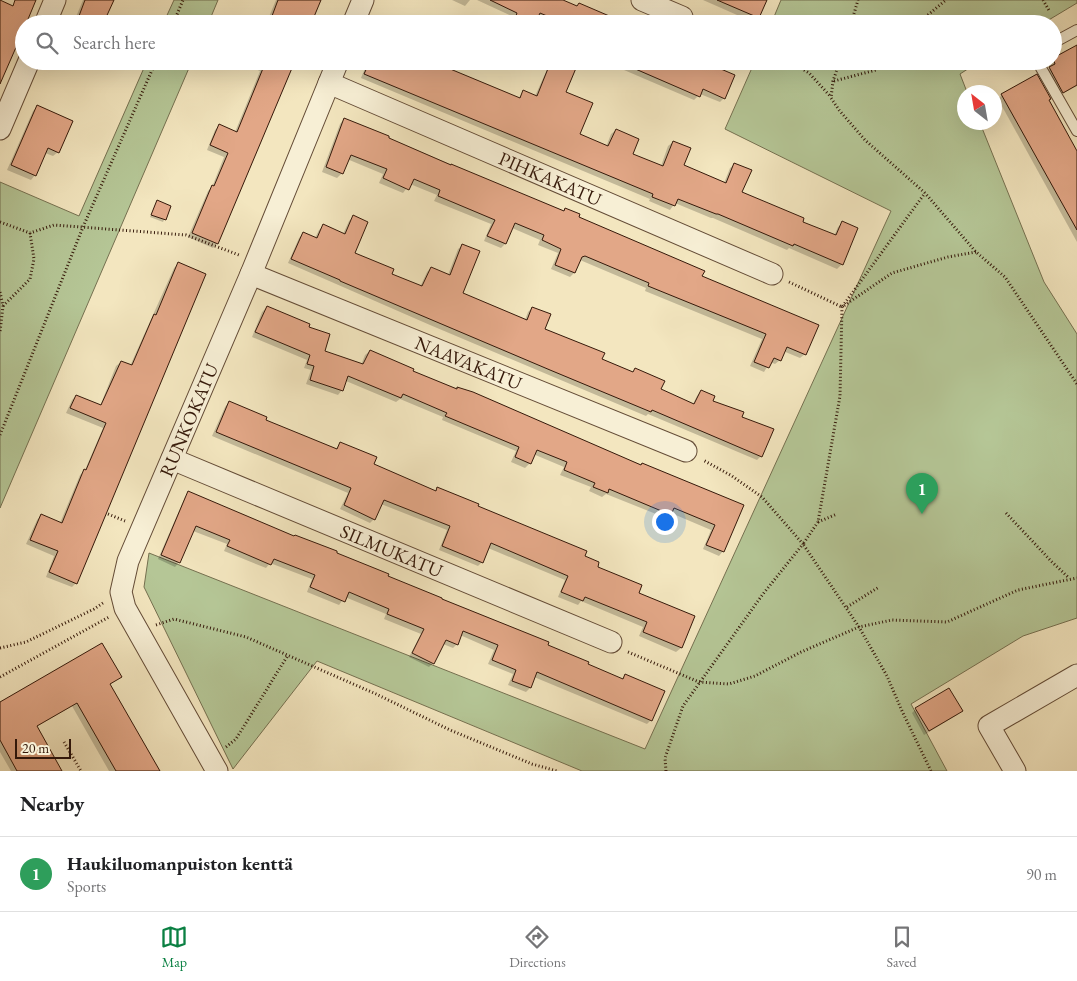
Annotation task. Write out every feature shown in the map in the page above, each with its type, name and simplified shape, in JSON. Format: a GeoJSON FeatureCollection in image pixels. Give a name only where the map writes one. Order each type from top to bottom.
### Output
{"type":"FeatureCollection","features":[{"type":"Feature","properties":{"kind":"street"},"geometry":{"type":"LineString","coordinates":[[49,15],[55,0]]}},
{"type":"Feature","properties":{"kind":"street"},"geometry":{"type":"LineString","coordinates":[[357,15],[363,0]]}},
{"type":"Feature","properties":{"kind":"street"},"geometry":{"type":"LineString","coordinates":[[642,0],[677,15]]}},
{"type":"Feature","properties":{"kind":"street"},"geometry":{"type":"LineString","coordinates":[[0,129],[25,70]]}},
{"type":"Feature","properties":{"kind":"street","name":"RUNKOKATU"},"geometry":{"type":"LineString","coordinates":[[123,600],[126,566],[253,268],[334,70]]}},
{"type":"Feature","properties":{"kind":"street","name":"PIHKAKATU"},"geometry":{"type":"LineString","coordinates":[[329,82],[772,274]]}},
{"type":"Feature","properties":{"kind":"street","name":"NAAVAKATU"},"geometry":{"type":"LineString","coordinates":[[253,268],[686,451]]}},
{"type":"Feature","properties":{"kind":"street","name":"SILMUKATU"},"geometry":{"type":"LineString","coordinates":[[172,459],[611,642]]}},
{"type":"Feature","properties":{"kind":"street"},"geometry":{"type":"LineString","coordinates":[[123,600],[214,765]]}},
{"type":"Feature","properties":{"kind":"street"},"geometry":{"type":"LineString","coordinates":[[1015,771],[989,726],[1077,674]]}},
{"type":"Feature","properties":{"kind":"lane"},"geometry":{"type":"LineString","coordinates":[[1062,39],[1077,30]]}},
{"type":"Feature","properties":{"kind":"lane"},"geometry":{"type":"LineString","coordinates":[[1042,70],[1077,131]]}},
{"type":"Feature","properties":{"kind":"path"},"geometry":{"type":"LineString","coordinates":[[177,15],[183,0]]}},
{"type":"Feature","properties":{"kind":"path"},"geometry":{"type":"LineString","coordinates":[[854,15],[858,0]]}},
{"type":"Feature","properties":{"kind":"path"},"geometry":{"type":"LineString","coordinates":[[928,15],[946,0]]}},
{"type":"Feature","properties":{"kind":"path"},"geometry":{"type":"LineString","coordinates":[[1043,0],[1050,12]]}},
{"type":"Feature","properties":{"kind":"path"},"geometry":{"type":"LineString","coordinates":[[0,435],[83,227],[152,70]]}},
{"type":"Feature","properties":{"kind":"path"},"geometry":{"type":"LineString","coordinates":[[804,70],[809,73],[831,98],[865,140],[925,193],[976,252],[1005,277],[1077,384]]}},
{"type":"Feature","properties":{"kind":"path"},"geometry":{"type":"LineString","coordinates":[[831,98],[833,81],[837,70]]}},
{"type":"Feature","properties":{"kind":"path"},"geometry":{"type":"LineString","coordinates":[[833,81],[876,70]]}},
{"type":"Feature","properties":{"kind":"path"},"geometry":{"type":"LineString","coordinates":[[666,771],[666,758],[683,706],[763,594],[818,522],[840,396],[842,307],[925,193]]}},
{"type":"Feature","properties":{"kind":"path"},"geometry":{"type":"LineString","coordinates":[[0,222],[30,233],[54,225],[186,235],[253,268]]}},
{"type":"Feature","properties":{"kind":"path"},"geometry":{"type":"LineString","coordinates":[[2,306],[30,279],[34,259],[30,233]]}},
{"type":"Feature","properties":{"kind":"path"},"geometry":{"type":"LineString","coordinates":[[842,307],[892,273],[948,257],[976,252]]}},
{"type":"Feature","properties":{"kind":"path"},"geometry":{"type":"LineString","coordinates":[[772,274],[842,307]]}},
{"type":"Feature","properties":{"kind":"path"},"geometry":{"type":"LineString","coordinates":[[0,292],[2,306],[0,332]]}},
{"type":"Feature","properties":{"kind":"path"},"geometry":{"type":"LineString","coordinates":[[686,451],[732,476],[762,496],[803,544],[860,627],[888,676],[902,711],[931,771]]}},
{"type":"Feature","properties":{"kind":"path"},"geometry":{"type":"LineString","coordinates":[[1006,513],[1051,561],[1070,578]]}},
{"type":"Feature","properties":{"kind":"path"},"geometry":{"type":"LineString","coordinates":[[108,514],[128,522]]}},
{"type":"Feature","properties":{"kind":"path"},"geometry":{"type":"LineString","coordinates":[[818,522],[837,514]]}},
{"type":"Feature","properties":{"kind":"path"},"geometry":{"type":"LineString","coordinates":[[611,642],[636,656],[699,682],[729,684],[755,676],[801,652],[860,627],[892,620],[947,622],[1018,590],[1077,578]]}},
{"type":"Feature","properties":{"kind":"path"},"geometry":{"type":"LineString","coordinates":[[847,607],[879,587]]}},
{"type":"Feature","properties":{"kind":"path"},"geometry":{"type":"LineString","coordinates":[[0,648],[26,642],[94,609],[123,600]]}},
{"type":"Feature","properties":{"kind":"path"},"geometry":{"type":"LineString","coordinates":[[0,677],[123,600]]}},
{"type":"Feature","properties":{"kind":"path"},"geometry":{"type":"LineString","coordinates":[[139,632],[174,619],[246,637],[376,694],[450,730],[532,764],[557,771]]}},
{"type":"Feature","properties":{"kind":"path"},"geometry":{"type":"LineString","coordinates":[[214,765],[236,739],[288,655]]}},
{"type":"Feature","properties":{"kind":"path"},"geometry":{"type":"LineString","coordinates":[[64,742],[81,771]]}},
{"type":"Feature","properties":{"kind":"green space"},"geometry":{"type":"Polygon","coordinates":[[[174,0],[218,0],[212,15],[167,15],[174,0]]]}},
{"type":"Feature","properties":{"kind":"green space"},"geometry":{"type":"Polygon","coordinates":[[[781,0],[1077,0],[1077,3],[1057,15],[775,15],[781,0]]]}},
{"type":"Feature","properties":{"kind":"green space"},"geometry":{"type":"Polygon","coordinates":[[[143,70],[188,70],[0,508],[0,182],[79,216],[143,70]]]}},
{"type":"Feature","properties":{"kind":"green space"},"geometry":{"type":"Polygon","coordinates":[[[751,70],[966,70],[960,74],[964,85],[957,85],[957,130],[983,130],[1044,282],[1077,334],[1077,618],[1023,636],[911,704],[947,771],[582,771],[317,661],[233,769],[144,587],[149,553],[645,749],[891,211],[725,129],[751,70]]]}},
{"type":"Feature","properties":{"kind":"building"},"geometry":{"type":"Polygon","coordinates":[[[0,0],[13,6],[15,0],[36,0],[30,15],[15,15],[15,50],[0,84],[0,0]]]}},
{"type":"Feature","properties":{"kind":"building"},"geometry":{"type":"Polygon","coordinates":[[[85,0],[114,0],[107,15],[79,15],[85,0]]]}},
{"type":"Feature","properties":{"kind":"building"},"geometry":{"type":"Polygon","coordinates":[[[278,0],[321,0],[315,15],[272,15],[278,0]]]}},
{"type":"Feature","properties":{"kind":"building"},"geometry":{"type":"Polygon","coordinates":[[[490,0],[563,0],[577,6],[579,3],[607,15],[545,15],[540,13],[539,15],[516,15],[517,13],[490,0]]]}},
{"type":"Feature","properties":{"kind":"building"},"geometry":{"type":"Polygon","coordinates":[[[717,0],[767,0],[760,15],[752,15],[717,0]]]}},
{"type":"Feature","properties":{"kind":"building"},"geometry":{"type":"Polygon","coordinates":[[[1077,45],[1077,85],[1063,93],[1051,70],[1062,70],[1062,53],[1077,45]]]}},
{"type":"Feature","properties":{"kind":"building"},"geometry":{"type":"Polygon","coordinates":[[[262,70],[291,70],[218,244],[192,233],[228,153],[210,145],[219,124],[237,132],[262,70]]]}},
{"type":"Feature","properties":{"kind":"building"},"geometry":{"type":"Polygon","coordinates":[[[366,70],[453,70],[520,98],[523,90],[537,96],[547,70],[575,70],[566,92],[593,103],[580,134],[608,146],[616,129],[639,139],[633,154],[663,166],[673,141],[691,148],[684,165],[726,183],[734,163],[752,170],[742,192],[804,218],[803,222],[836,235],[842,221],[858,228],[843,265],[678,199],[675,206],[652,197],[653,194],[364,74],[366,70]]]}},
{"type":"Feature","properties":{"kind":"building"},"geometry":{"type":"Polygon","coordinates":[[[638,70],[723,70],[735,75],[725,99],[703,89],[700,97],[638,70]]]}},
{"type":"Feature","properties":{"kind":"building"},"geometry":{"type":"Polygon","coordinates":[[[1037,74],[1051,99],[1049,100],[1077,151],[1077,230],[1002,96],[1002,93],[1037,74]]]}},
{"type":"Feature","properties":{"kind":"building"},"geometry":{"type":"Polygon","coordinates":[[[37,105],[73,121],[59,153],[48,148],[36,176],[11,165],[37,105]]]}},
{"type":"Feature","properties":{"kind":"building"},"geometry":{"type":"Polygon","coordinates":[[[344,118],[389,136],[389,138],[451,165],[564,211],[565,208],[580,214],[579,217],[705,271],[702,276],[819,325],[806,355],[787,347],[781,361],[774,358],[769,368],[754,362],[766,334],[648,286],[649,283],[585,256],[582,257],[575,273],[555,265],[561,249],[542,240],[544,235],[515,223],[506,244],[487,236],[495,220],[438,196],[440,190],[414,179],[409,190],[383,178],[387,169],[351,155],[343,174],[326,167],[344,118]]]}},
{"type":"Feature","properties":{"kind":"building"},"geometry":{"type":"Polygon","coordinates":[[[157,200],[171,206],[166,220],[151,215],[157,200]]]}},
{"type":"Feature","properties":{"kind":"building"},"geometry":{"type":"Polygon","coordinates":[[[353,215],[368,222],[355,253],[394,269],[392,274],[422,286],[431,267],[450,275],[462,244],[480,251],[463,293],[527,320],[532,307],[551,314],[545,329],[605,353],[602,359],[633,372],[635,368],[665,381],[661,389],[694,404],[701,390],[715,396],[713,401],[744,412],[742,417],[774,429],[762,457],[652,410],[651,412],[550,370],[291,259],[303,232],[317,238],[323,224],[345,234],[353,215]]]}},
{"type":"Feature","properties":{"kind":"building"},"geometry":{"type":"Polygon","coordinates":[[[178,262],[206,274],[77,584],[49,572],[58,551],[30,540],[41,514],[62,523],[84,469],[86,470],[106,423],[70,408],[76,395],[101,405],[121,361],[132,365],[154,314],[156,315],[178,262]]]}},
{"type":"Feature","properties":{"kind":"building"},"geometry":{"type":"Polygon","coordinates":[[[267,306],[310,324],[309,327],[330,334],[325,351],[363,364],[370,350],[414,369],[413,371],[457,389],[457,387],[473,392],[641,465],[642,463],[744,505],[724,552],[706,545],[715,525],[674,508],[671,515],[609,489],[608,493],[593,487],[595,483],[564,470],[567,462],[537,450],[531,464],[515,457],[519,447],[445,416],[447,413],[403,394],[401,398],[348,376],[343,391],[310,380],[314,366],[307,364],[310,355],[255,332],[267,306]]]}},
{"type":"Feature","properties":{"kind":"building"},"geometry":{"type":"Polygon","coordinates":[[[229,401],[267,417],[266,420],[337,449],[340,442],[377,457],[374,464],[436,491],[437,487],[479,504],[478,506],[587,551],[585,556],[599,562],[598,567],[642,585],[639,593],[695,616],[682,648],[643,632],[647,622],[585,597],[583,601],[561,592],[568,576],[491,543],[483,563],[442,546],[450,526],[384,500],[375,520],[344,505],[351,488],[216,432],[229,401]]]}},
{"type":"Feature","properties":{"kind":"building"},"geometry":{"type":"Polygon","coordinates":[[[188,491],[294,536],[337,551],[337,553],[389,574],[388,576],[549,642],[548,645],[623,679],[625,674],[665,691],[652,721],[537,672],[531,688],[512,681],[516,670],[492,660],[498,645],[463,631],[458,645],[446,640],[434,664],[412,653],[424,629],[387,614],[389,609],[349,592],[345,602],[310,587],[315,575],[274,559],[271,565],[227,546],[230,540],[196,526],[180,563],[161,555],[188,491]]]}},
{"type":"Feature","properties":{"kind":"building"},"geometry":{"type":"Polygon","coordinates":[[[102,643],[122,677],[110,684],[160,771],[116,771],[77,703],[37,726],[62,771],[17,771],[0,740],[0,702],[102,643]]]}},
{"type":"Feature","properties":{"kind":"building"},"geometry":{"type":"Polygon","coordinates":[[[949,688],[963,711],[929,731],[915,708],[949,688]]]}},
{"type":"Feature","properties":{"kind":"place","name":"Haukiluomanpuiston kenttä"},"geometry":{"type":"Point","coordinates":[922,514]}}]}
